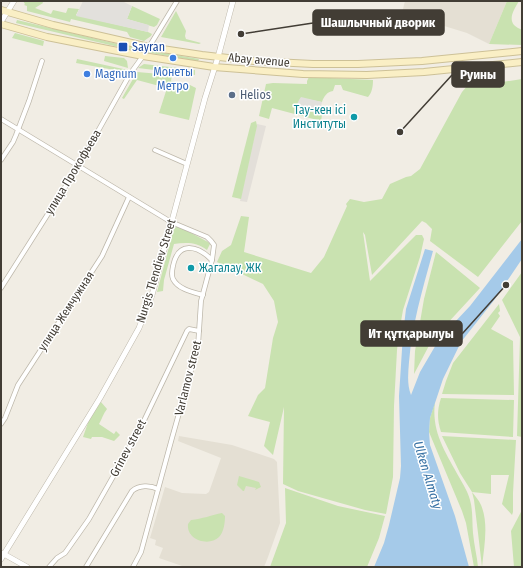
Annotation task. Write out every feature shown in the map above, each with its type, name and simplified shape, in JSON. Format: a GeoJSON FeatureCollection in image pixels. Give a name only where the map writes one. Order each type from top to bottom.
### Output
{"type":"FeatureCollection","features":[{"type":"Feature","properties":{"kind":"main road","name":"Abay avenue"},"geometry":{"type":"LineString","coordinates":[[4,11],[53,25],[149,47],[218,57],[262,61],[313,64],[358,64],[422,61],[522,50]]}},
{"type":"Feature","properties":{"kind":"main road","name":"Abay avenue"},"geometry":{"type":"LineString","coordinates":[[1,23],[47,37],[143,56],[214,67],[303,74],[367,75],[424,72],[522,62]]}},
{"type":"Feature","properties":{"kind":"street"},"geometry":{"type":"LineString","coordinates":[[1,23],[4,11],[14,1]]}},
{"type":"Feature","properties":{"kind":"street"},"geometry":{"type":"LineString","coordinates":[[149,47],[176,1]]}},
{"type":"Feature","properties":{"kind":"street","name":"Nurgis Tlendiev Street"},"geometry":{"type":"LineString","coordinates":[[2,555],[103,392],[139,328],[152,295],[211,76],[218,57],[233,1]]}},
{"type":"Feature","properties":{"kind":"street","name":"улица Прокофьева"},"geometry":{"type":"LineString","coordinates":[[1,288],[79,165],[130,74],[143,56]]}},
{"type":"Feature","properties":{"kind":"street"},"geometry":{"type":"LineString","coordinates":[[1,160],[13,142],[29,101],[42,61]]}},
{"type":"Feature","properties":{"kind":"street"},"geometry":{"type":"LineString","coordinates":[[1,119],[171,222],[206,237],[211,241],[214,245],[212,260],[203,295],[184,289],[172,278],[171,273],[176,255],[184,248],[190,248],[198,250],[212,260]]}},
{"type":"Feature","properties":{"kind":"street"},"geometry":{"type":"LineString","coordinates":[[155,150],[187,164]]}},
{"type":"Feature","properties":{"kind":"street","name":"улица Жемчужная"},"geometry":{"type":"LineString","coordinates":[[1,424],[5,418],[18,385],[102,256],[129,197]]}},
{"type":"Feature","properties":{"kind":"street","name":"Varlamov street"},"geometry":{"type":"LineString","coordinates":[[158,489],[198,346],[200,312],[203,295]]}},
{"type":"Feature","properties":{"kind":"street","name":"Grinev street"},"geometry":{"type":"LineString","coordinates":[[49,567],[57,558],[65,553],[89,519],[139,431],[187,331],[191,329],[199,331]]}},
{"type":"Feature","properties":{"kind":"street"},"geometry":{"type":"LineString","coordinates":[[86,567],[132,492],[136,488],[140,487],[154,487],[158,489],[141,552],[133,567]]}},
{"type":"Feature","properties":{"kind":"street"},"geometry":{"type":"LineString","coordinates":[[2,555],[27,567]]}},
{"type":"Feature","properties":{"kind":"shaded area"},"geometry":{"type":"Polygon","coordinates":[[[83,1],[122,1],[132,6],[127,19],[149,25],[148,32],[76,16],[83,1]]]}},
{"type":"Feature","properties":{"kind":"shaded area"},"geometry":{"type":"Polygon","coordinates":[[[405,1],[507,1],[489,44],[467,33],[402,13],[405,1]]]}},
{"type":"Feature","properties":{"kind":"shaded area"},"geometry":{"type":"Polygon","coordinates":[[[301,97],[322,102],[319,114],[296,107],[301,97]]]}},
{"type":"Feature","properties":{"kind":"shaded area"},"geometry":{"type":"Polygon","coordinates":[[[257,124],[266,126],[247,202],[240,201],[257,124]]]}},
{"type":"Feature","properties":{"kind":"shaded area"},"geometry":{"type":"Polygon","coordinates":[[[179,436],[232,445],[274,459],[277,462],[280,523],[264,567],[185,567],[159,558],[163,548],[155,545],[156,540],[150,538],[165,487],[182,493],[206,494],[209,492],[221,458],[178,441],[179,436]]]}},
{"type":"Feature","properties":{"kind":"green space"},"geometry":{"type":"Polygon","coordinates":[[[23,1],[42,1],[43,3],[35,8],[51,14],[53,10],[66,13],[68,8],[79,9],[76,15],[152,34],[144,41],[130,37],[127,32],[71,19],[70,22],[27,11],[27,6],[24,5],[25,4],[23,1]]]}},
{"type":"Feature","properties":{"kind":"green space"},"geometry":{"type":"Polygon","coordinates":[[[507,1],[519,1],[512,16],[512,22],[522,30],[522,45],[489,44],[507,1]]]}},
{"type":"Feature","properties":{"kind":"green space"},"geometry":{"type":"Polygon","coordinates":[[[132,6],[160,19],[157,25],[154,27],[127,19],[132,6]]]}},
{"type":"Feature","properties":{"kind":"green space"},"geometry":{"type":"Polygon","coordinates":[[[176,11],[186,31],[186,39],[201,43],[199,44],[161,37],[176,11]]]}},
{"type":"Feature","properties":{"kind":"green space"},"geometry":{"type":"Polygon","coordinates":[[[17,20],[130,47],[199,59],[198,61],[127,49],[16,23],[17,20]]]}},
{"type":"Feature","properties":{"kind":"green space"},"geometry":{"type":"Polygon","coordinates":[[[15,33],[44,41],[43,46],[12,38],[15,33]]]}},
{"type":"Feature","properties":{"kind":"green space"},"geometry":{"type":"Polygon","coordinates":[[[105,56],[124,58],[127,61],[128,68],[104,61],[105,56]]]}},
{"type":"Feature","properties":{"kind":"green space"},"geometry":{"type":"Polygon","coordinates":[[[77,59],[128,70],[126,72],[76,63],[77,59]]]}},
{"type":"Feature","properties":{"kind":"green space"},"geometry":{"type":"Polygon","coordinates":[[[144,64],[195,70],[195,75],[138,68],[144,64]]]}},
{"type":"Feature","properties":{"kind":"green space"},"geometry":{"type":"Polygon","coordinates":[[[137,72],[172,75],[171,81],[190,85],[196,88],[189,120],[159,113],[167,88],[137,80],[124,99],[122,98],[137,72]]]}},
{"type":"Feature","properties":{"kind":"green space"},"geometry":{"type":"Polygon","coordinates":[[[309,77],[373,80],[368,97],[343,90],[341,85],[335,85],[333,91],[326,95],[322,102],[301,98],[297,107],[322,115],[321,121],[272,108],[269,119],[259,116],[266,84],[307,84],[309,77]]]}},
{"type":"Feature","properties":{"kind":"green space"},"geometry":{"type":"Polygon","coordinates":[[[522,79],[522,221],[478,277],[430,241],[432,229],[422,221],[372,275],[365,235],[363,232],[370,281],[416,235],[422,235],[424,239],[420,257],[403,310],[399,333],[394,406],[393,477],[386,514],[365,510],[298,491],[283,484],[284,407],[273,455],[264,446],[270,422],[248,416],[258,395],[265,388],[273,338],[278,322],[274,301],[263,284],[217,262],[222,251],[231,245],[241,216],[249,217],[244,252],[311,273],[324,257],[347,206],[346,204],[350,199],[364,202],[382,199],[390,184],[411,176],[420,169],[462,92],[468,85],[483,85],[522,79]]]}},
{"type":"Feature","properties":{"kind":"green space"},"geometry":{"type":"Polygon","coordinates":[[[256,121],[257,126],[241,199],[232,197],[251,123],[256,121]]]}},
{"type":"Feature","properties":{"kind":"green space"},"geometry":{"type":"Polygon","coordinates":[[[178,226],[210,244],[207,250],[199,245],[191,243],[174,244],[164,280],[163,291],[157,292],[174,228],[178,226]]]}},
{"type":"Feature","properties":{"kind":"green space"},"geometry":{"type":"Polygon","coordinates":[[[436,252],[480,288],[432,340],[414,374],[415,351],[424,299],[436,252]]]}},
{"type":"Feature","properties":{"kind":"green space"},"geometry":{"type":"Polygon","coordinates":[[[522,272],[522,437],[517,436],[520,337],[502,300],[522,272]]]}},
{"type":"Feature","properties":{"kind":"green space"},"geometry":{"type":"Polygon","coordinates":[[[499,304],[500,311],[498,313],[500,316],[491,329],[513,341],[514,395],[442,394],[453,363],[499,304]]]}},
{"type":"Feature","properties":{"kind":"green space"},"geometry":{"type":"Polygon","coordinates":[[[441,398],[514,400],[513,437],[441,432],[438,415],[441,398]]]}},
{"type":"Feature","properties":{"kind":"green space"},"geometry":{"type":"Polygon","coordinates":[[[101,402],[107,409],[99,424],[114,434],[116,431],[120,435],[114,441],[102,437],[92,437],[91,439],[83,437],[90,417],[101,402]]]}},
{"type":"Feature","properties":{"kind":"green space"},"geometry":{"type":"Polygon","coordinates":[[[435,402],[434,413],[437,433],[470,500],[473,537],[478,567],[474,567],[466,523],[462,511],[429,432],[430,418],[435,402]]]}},
{"type":"Feature","properties":{"kind":"green space"},"geometry":{"type":"Polygon","coordinates":[[[442,436],[516,440],[512,515],[502,504],[509,475],[491,475],[491,494],[472,492],[460,473],[442,436]]]}},
{"type":"Feature","properties":{"kind":"green space"},"geometry":{"type":"Polygon","coordinates":[[[239,476],[259,482],[261,487],[255,490],[256,488],[246,486],[243,491],[237,485],[239,476]]]}},
{"type":"Feature","properties":{"kind":"green space"},"geometry":{"type":"Polygon","coordinates":[[[285,488],[338,506],[385,516],[379,538],[367,567],[270,567],[286,523],[285,488]]]}},
{"type":"Feature","properties":{"kind":"green space"},"geometry":{"type":"Polygon","coordinates":[[[472,492],[480,503],[485,520],[482,567],[474,500],[472,492]]]}},
{"type":"Feature","properties":{"kind":"green space"},"geometry":{"type":"Polygon","coordinates":[[[522,510],[522,567],[514,567],[511,531],[522,510]]]}},
{"type":"Feature","properties":{"kind":"green space"},"geometry":{"type":"Polygon","coordinates":[[[222,513],[225,516],[224,527],[221,535],[215,540],[204,542],[194,538],[188,530],[188,524],[191,520],[222,513]]]}},
{"type":"Feature","properties":{"kind":"water","name":"Ulken Almaty"},"geometry":{"type":"Polygon","coordinates":[[[522,239],[522,259],[495,299],[461,342],[443,379],[430,418],[430,445],[455,516],[469,567],[374,567],[384,543],[400,478],[399,396],[403,334],[406,309],[425,249],[433,251],[418,306],[410,348],[408,375],[411,395],[420,372],[437,343],[470,306],[522,239]]]}},
{"type":"Feature","properties":{"kind":"place","name":"Шашлычный дворик"},"geometry":{"type":"Point","coordinates":[241,34]}},
{"type":"Feature","properties":{"kind":"place","name":"Sayran"},"geometry":{"type":"Point","coordinates":[123,47]}},
{"type":"Feature","properties":{"kind":"place","name":"Монеты Метро"},"geometry":{"type":"Point","coordinates":[173,58]}},
{"type":"Feature","properties":{"kind":"place","name":"Magnum"},"geometry":{"type":"Point","coordinates":[87,74]}},
{"type":"Feature","properties":{"kind":"place","name":"Helios"},"geometry":{"type":"Point","coordinates":[232,95]}},
{"type":"Feature","properties":{"kind":"place","name":"Тау-кен ісі Институты"},"geometry":{"type":"Point","coordinates":[354,117]}},
{"type":"Feature","properties":{"kind":"place","name":"Руины"},"geometry":{"type":"Point","coordinates":[400,132]}},
{"type":"Feature","properties":{"kind":"place","name":"Жагалау, ЖК"},"geometry":{"type":"Point","coordinates":[191,268]}},
{"type":"Feature","properties":{"kind":"place","name":"Ит құтқарылуы"},"geometry":{"type":"Point","coordinates":[506,285]}}]}
